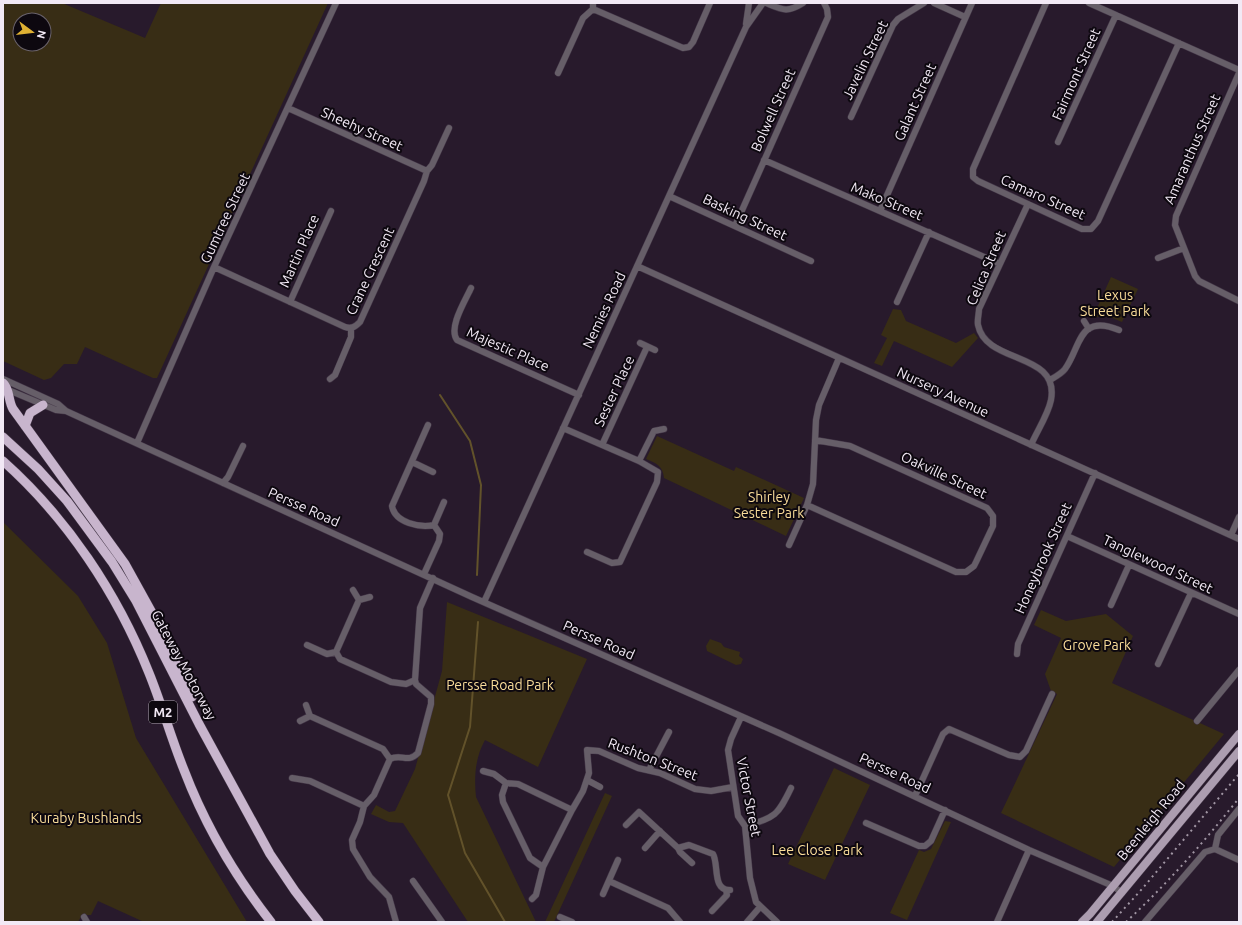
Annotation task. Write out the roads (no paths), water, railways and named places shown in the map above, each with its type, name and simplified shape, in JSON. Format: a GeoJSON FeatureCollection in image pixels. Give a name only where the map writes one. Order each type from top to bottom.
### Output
{"type":"FeatureCollection","features":[{"type":"Feature","properties":{"kind":"highway"},"geometry":{"type":"LineString","coordinates":[[4,387],[10,404],[25,426],[106,534],[125,564],[151,611],[202,718],[208,739]]}},
{"type":"Feature","properties":{"kind":"highway"},"geometry":{"type":"LineString","coordinates":[[25,426],[30,413],[43,405]]}},
{"type":"Feature","properties":{"kind":"highway","name":"Gateway Motorway"},"geometry":{"type":"LineString","coordinates":[[3,436],[55,487],[102,547],[124,581],[270,854],[319,922]]}},
{"type":"Feature","properties":{"kind":"highway","name":"M2"},"geometry":{"type":"LineString","coordinates":[[3,460],[23,479],[59,520],[85,554],[125,620],[149,673],[184,772],[206,822],[235,872],[271,922]]}},
{"type":"Feature","properties":{"kind":"highway"},"geometry":{"type":"LineString","coordinates":[[3,468],[11,475],[23,479]]}},
{"type":"Feature","properties":{"kind":"main road","name":"Beenleigh Road"},"geometry":{"type":"LineString","coordinates":[[1082,922],[1239,734]]}},
{"type":"Feature","properties":{"kind":"main road","name":"Beenleigh Road"},"geometry":{"type":"LineString","coordinates":[[1097,922],[1239,751]]}},
{"type":"Feature","properties":{"kind":"street","name":"Gumtree Street"},"geometry":{"type":"LineString","coordinates":[[137,443],[214,267],[336,3]]}},
{"type":"Feature","properties":{"kind":"street"},"geometry":{"type":"LineString","coordinates":[[558,74],[583,18],[593,6],[683,48],[689,47],[692,42],[710,3]]}},
{"type":"Feature","properties":{"kind":"street"},"geometry":{"type":"LineString","coordinates":[[749,3],[753,6],[761,5]]}},
{"type":"Feature","properties":{"kind":"street","name":"Nemies Road"},"geometry":{"type":"LineString","coordinates":[[746,27],[749,3]]}},
{"type":"Feature","properties":{"kind":"street"},"geometry":{"type":"LineString","coordinates":[[766,3],[782,10],[792,10],[803,3]]}},
{"type":"Feature","properties":{"kind":"street","name":"Bolwell Street"},"geometry":{"type":"LineString","coordinates":[[734,226],[828,17],[827,9],[824,3]]}},
{"type":"Feature","properties":{"kind":"street","name":"Javelin Street"},"geometry":{"type":"LineString","coordinates":[[851,117],[894,25],[898,19],[924,3]]}},
{"type":"Feature","properties":{"kind":"street"},"geometry":{"type":"LineString","coordinates":[[934,3],[965,17]]}},
{"type":"Feature","properties":{"kind":"street","name":"Galant Street"},"geometry":{"type":"LineString","coordinates":[[880,210],[972,3]]}},
{"type":"Feature","properties":{"kind":"street","name":"Camaro Street"},"geometry":{"type":"LineString","coordinates":[[1046,3],[973,169],[973,177],[978,181],[1082,229],[1091,229],[1098,221],[1179,43]]}},
{"type":"Feature","properties":{"kind":"street"},"geometry":{"type":"LineString","coordinates":[[1089,3],[1239,70]]}},
{"type":"Feature","properties":{"kind":"street","name":"Nemies Road"},"geometry":{"type":"LineString","coordinates":[[484,602],[746,27],[761,5]]}},
{"type":"Feature","properties":{"kind":"street","name":"Fairmont Street"},"geometry":{"type":"LineString","coordinates":[[1058,142],[1116,15]]}},
{"type":"Feature","properties":{"kind":"street","name":"Amaranthus Street"},"geometry":{"type":"LineString","coordinates":[[1239,74],[1176,216],[1175,224],[1195,276],[1199,281],[1239,301]]}},
{"type":"Feature","properties":{"kind":"street","name":"Sheehy Street"},"geometry":{"type":"LineString","coordinates":[[288,108],[427,171]]}},
{"type":"Feature","properties":{"kind":"street","name":"Crane Crescent"},"geometry":{"type":"LineString","coordinates":[[214,267],[351,328],[360,322],[424,181],[427,171],[432,165],[448,128]]}},
{"type":"Feature","properties":{"kind":"street","name":"Mako Street"},"geometry":{"type":"LineString","coordinates":[[764,160],[1000,264]]}},
{"type":"Feature","properties":{"kind":"street","name":"Basking Street"},"geometry":{"type":"LineString","coordinates":[[669,196],[811,261]]}},
{"type":"Feature","properties":{"kind":"street","name":"Celica Street"},"geometry":{"type":"LineString","coordinates":[[1028,204],[979,309],[978,324],[986,341],[996,348],[1034,365],[1050,380]]}},
{"type":"Feature","properties":{"kind":"street","name":"Martin Place"},"geometry":{"type":"LineString","coordinates":[[290,302],[331,211]]}},
{"type":"Feature","properties":{"kind":"street"},"geometry":{"type":"LineString","coordinates":[[897,302],[929,232]]}},
{"type":"Feature","properties":{"kind":"street"},"geometry":{"type":"LineString","coordinates":[[1158,258],[1184,248]]}},
{"type":"Feature","properties":{"kind":"street","name":"Nursery Avenue"},"geometry":{"type":"LineString","coordinates":[[638,266],[1239,539]]}},
{"type":"Feature","properties":{"kind":"street","name":"Majestic Place"},"geometry":{"type":"LineString","coordinates":[[471,288],[454,326],[453,335],[456,340],[579,394]]}},
{"type":"Feature","properties":{"kind":"street"},"geometry":{"type":"LineString","coordinates":[[1084,321],[1089,328]]}},
{"type":"Feature","properties":{"kind":"street"},"geometry":{"type":"LineString","coordinates":[[1031,445],[1051,401],[1052,390],[1050,380],[1066,369],[1082,334],[1089,328],[1099,325],[1111,326],[1119,330]]}},
{"type":"Feature","properties":{"kind":"street"},"geometry":{"type":"LineString","coordinates":[[330,379],[335,375],[351,337],[351,328]]}},
{"type":"Feature","properties":{"kind":"street","name":"Sester Place"},"geometry":{"type":"LineString","coordinates":[[640,343],[655,350]]}},
{"type":"Feature","properties":{"kind":"street","name":"Sester Place"},"geometry":{"type":"LineString","coordinates":[[602,445],[647,347]]}},
{"type":"Feature","properties":{"kind":"street"},"geometry":{"type":"LineString","coordinates":[[789,545],[808,505],[814,484],[816,420],[819,405],[839,358]]}},
{"type":"Feature","properties":{"kind":"street","name":"Persse Road"},"geometry":{"type":"LineString","coordinates":[[3,379],[58,404],[66,411],[484,602],[915,796],[1029,850],[1113,886],[1122,893]]}},
{"type":"Feature","properties":{"kind":"street","name":"Persse Road"},"geometry":{"type":"LineString","coordinates":[[4,387],[43,405],[56,410],[66,411]]}},
{"type":"Feature","properties":{"kind":"street"},"geometry":{"type":"LineString","coordinates":[[428,425],[392,506],[393,514],[398,518],[425,527],[434,524],[444,502]]}},
{"type":"Feature","properties":{"kind":"street"},"geometry":{"type":"LineString","coordinates":[[564,428],[656,470],[658,476],[657,482],[623,557],[616,563],[587,552]]}},
{"type":"Feature","properties":{"kind":"street"},"geometry":{"type":"LineString","coordinates":[[638,461],[654,431],[664,429]]}},
{"type":"Feature","properties":{"kind":"street","name":"Oakville Street"},"geometry":{"type":"LineString","coordinates":[[808,505],[956,572],[966,572],[974,566],[993,526],[994,516],[987,508],[850,446],[815,440]]}},
{"type":"Feature","properties":{"kind":"street"},"geometry":{"type":"LineString","coordinates":[[223,483],[228,477],[243,446]]}},
{"type":"Feature","properties":{"kind":"street"},"geometry":{"type":"LineString","coordinates":[[412,462],[433,472]]}},
{"type":"Feature","properties":{"kind":"street","name":"Honeybrook Street"},"geometry":{"type":"LineString","coordinates":[[1017,654],[1018,644],[1095,473]]}},
{"type":"Feature","properties":{"kind":"street"},"geometry":{"type":"LineString","coordinates":[[1231,535],[1239,517]]}},
{"type":"Feature","properties":{"kind":"street"},"geometry":{"type":"LineString","coordinates":[[424,574],[439,541],[440,534],[434,524]]}},
{"type":"Feature","properties":{"kind":"street","name":"Tanglewood Street"},"geometry":{"type":"LineString","coordinates":[[1066,536],[1239,614]]}},
{"type":"Feature","properties":{"kind":"street"},"geometry":{"type":"LineString","coordinates":[[1110,605],[1129,565]]}},
{"type":"Feature","properties":{"kind":"street"},"geometry":{"type":"LineString","coordinates":[[396,922],[389,897],[370,877],[353,848],[352,840],[360,822],[364,806],[374,795],[390,759],[394,757],[407,759],[413,758],[418,753],[431,704],[431,697],[416,684],[415,680],[420,608],[433,578]]}},
{"type":"Feature","properties":{"kind":"street"},"geometry":{"type":"LineString","coordinates":[[353,590],[359,600]]}},
{"type":"Feature","properties":{"kind":"street"},"geometry":{"type":"LineString","coordinates":[[1158,664],[1191,593]]}},
{"type":"Feature","properties":{"kind":"street"},"geometry":{"type":"LineString","coordinates":[[359,600],[370,597]]}},
{"type":"Feature","properties":{"kind":"street"},"geometry":{"type":"LineString","coordinates":[[336,652],[359,600]]}},
{"type":"Feature","properties":{"kind":"street"},"geometry":{"type":"LineString","coordinates":[[307,645],[327,654],[336,652]]}},
{"type":"Feature","properties":{"kind":"street"},"geometry":{"type":"LineString","coordinates":[[336,652],[340,659],[391,682],[406,684],[415,680]]}},
{"type":"Feature","properties":{"kind":"street"},"geometry":{"type":"LineString","coordinates":[[1197,721],[1239,670]]}},
{"type":"Feature","properties":{"kind":"street"},"geometry":{"type":"LineString","coordinates":[[915,796],[943,734],[948,729],[1009,755],[1020,757],[1026,751],[1052,694]]}},
{"type":"Feature","properties":{"kind":"street"},"geometry":{"type":"LineString","coordinates":[[306,705],[310,716],[384,749],[390,759]]}},
{"type":"Feature","properties":{"kind":"street"},"geometry":{"type":"LineString","coordinates":[[300,721],[310,716]]}},
{"type":"Feature","properties":{"kind":"street","name":"Victor Street"},"geometry":{"type":"LineString","coordinates":[[741,717],[731,739],[728,750],[738,816],[745,826],[750,878],[755,897],[760,907],[777,922]]}},
{"type":"Feature","properties":{"kind":"street"},"geometry":{"type":"LineString","coordinates":[[649,770],[669,732]]}},
{"type":"Feature","properties":{"kind":"street","name":"Rushton Street"},"geometry":{"type":"LineString","coordinates":[[588,780],[590,767],[587,750],[599,752],[638,768],[660,773],[695,789],[711,791],[733,787]]}},
{"type":"Feature","properties":{"kind":"street"},"geometry":{"type":"LineString","coordinates":[[483,771],[494,774],[506,783],[518,784],[572,810]]}},
{"type":"Feature","properties":{"kind":"street"},"geometry":{"type":"LineString","coordinates":[[292,778],[310,781],[364,806]]}},
{"type":"Feature","properties":{"kind":"street"},"geometry":{"type":"LineString","coordinates":[[532,899],[536,895],[543,867],[588,780],[600,787]]}},
{"type":"Feature","properties":{"kind":"street"},"geometry":{"type":"LineString","coordinates":[[506,783],[502,795],[503,802],[530,858],[543,867]]}},
{"type":"Feature","properties":{"kind":"street"},"geometry":{"type":"LineString","coordinates":[[745,826],[770,818],[776,814],[782,807],[791,788]]}},
{"type":"Feature","properties":{"kind":"street"},"geometry":{"type":"LineString","coordinates":[[1215,849],[1218,835],[1239,809]]}},
{"type":"Feature","properties":{"kind":"street"},"geometry":{"type":"LineString","coordinates":[[866,822],[918,846],[925,846],[931,840],[945,810]]}},
{"type":"Feature","properties":{"kind":"street"},"geometry":{"type":"LineString","coordinates":[[626,825],[639,812],[692,863]]}},
{"type":"Feature","properties":{"kind":"street"},"geometry":{"type":"LineString","coordinates":[[645,848],[660,831]]}},
{"type":"Feature","properties":{"kind":"street"},"geometry":{"type":"LineString","coordinates":[[678,848],[689,845],[713,854],[717,880],[728,890],[727,895],[712,911]]}},
{"type":"Feature","properties":{"kind":"street"},"geometry":{"type":"LineString","coordinates":[[1145,922],[1204,852],[1215,849],[1239,860]]}},
{"type":"Feature","properties":{"kind":"street"},"geometry":{"type":"LineString","coordinates":[[996,922],[1029,850]]}},
{"type":"Feature","properties":{"kind":"street"},"geometry":{"type":"LineString","coordinates":[[602,894],[618,860]]}},
{"type":"Feature","properties":{"kind":"street"},"geometry":{"type":"LineString","coordinates":[[413,881],[442,922]]}},
{"type":"Feature","properties":{"kind":"street"},"geometry":{"type":"LineString","coordinates":[[609,881],[668,908],[680,922]]}},
{"type":"Feature","properties":{"kind":"street"},"geometry":{"type":"LineString","coordinates":[[747,922],[760,907]]}},
{"type":"Feature","properties":{"kind":"street"},"geometry":{"type":"LineString","coordinates":[[560,917],[572,922]]}},
{"type":"Feature","properties":{"kind":"waterway"},"geometry":{"type":"LineString","coordinates":[[440,395],[470,441],[481,485],[477,575]]}},
{"type":"Feature","properties":{"kind":"waterway"},"geometry":{"type":"LineString","coordinates":[[478,622],[470,727],[448,795],[465,853],[505,922]]}},
{"type":"Feature","properties":{"kind":"railway"},"geometry":{"type":"LineString","coordinates":[[1112,922],[1142,889],[1239,774]]}},
{"type":"Feature","properties":{"kind":"railway"},"geometry":{"type":"LineString","coordinates":[[1126,922],[1185,862],[1239,798]]}},
{"type":"Feature","properties":{"kind":"park label","name":"Lexus Street Park"},"geometry":{"type":"Point","coordinates":[1115,304]}},
{"type":"Feature","properties":{"kind":"park label","name":"Shirley Sester Park"},"geometry":{"type":"Point","coordinates":[769,506]}},
{"type":"Feature","properties":{"kind":"park label","name":"Grove Park"},"geometry":{"type":"Point","coordinates":[1097,645]}},
{"type":"Feature","properties":{"kind":"park label","name":"Persse Road Park"},"geometry":{"type":"Point","coordinates":[500,685]}},
{"type":"Feature","properties":{"kind":"park label","name":"Kuraby Bushlands"},"geometry":{"type":"Point","coordinates":[86,818]}},
{"type":"Feature","properties":{"kind":"park label","name":"Lee Close Park"},"geometry":{"type":"Point","coordinates":[817,850]}}]}
